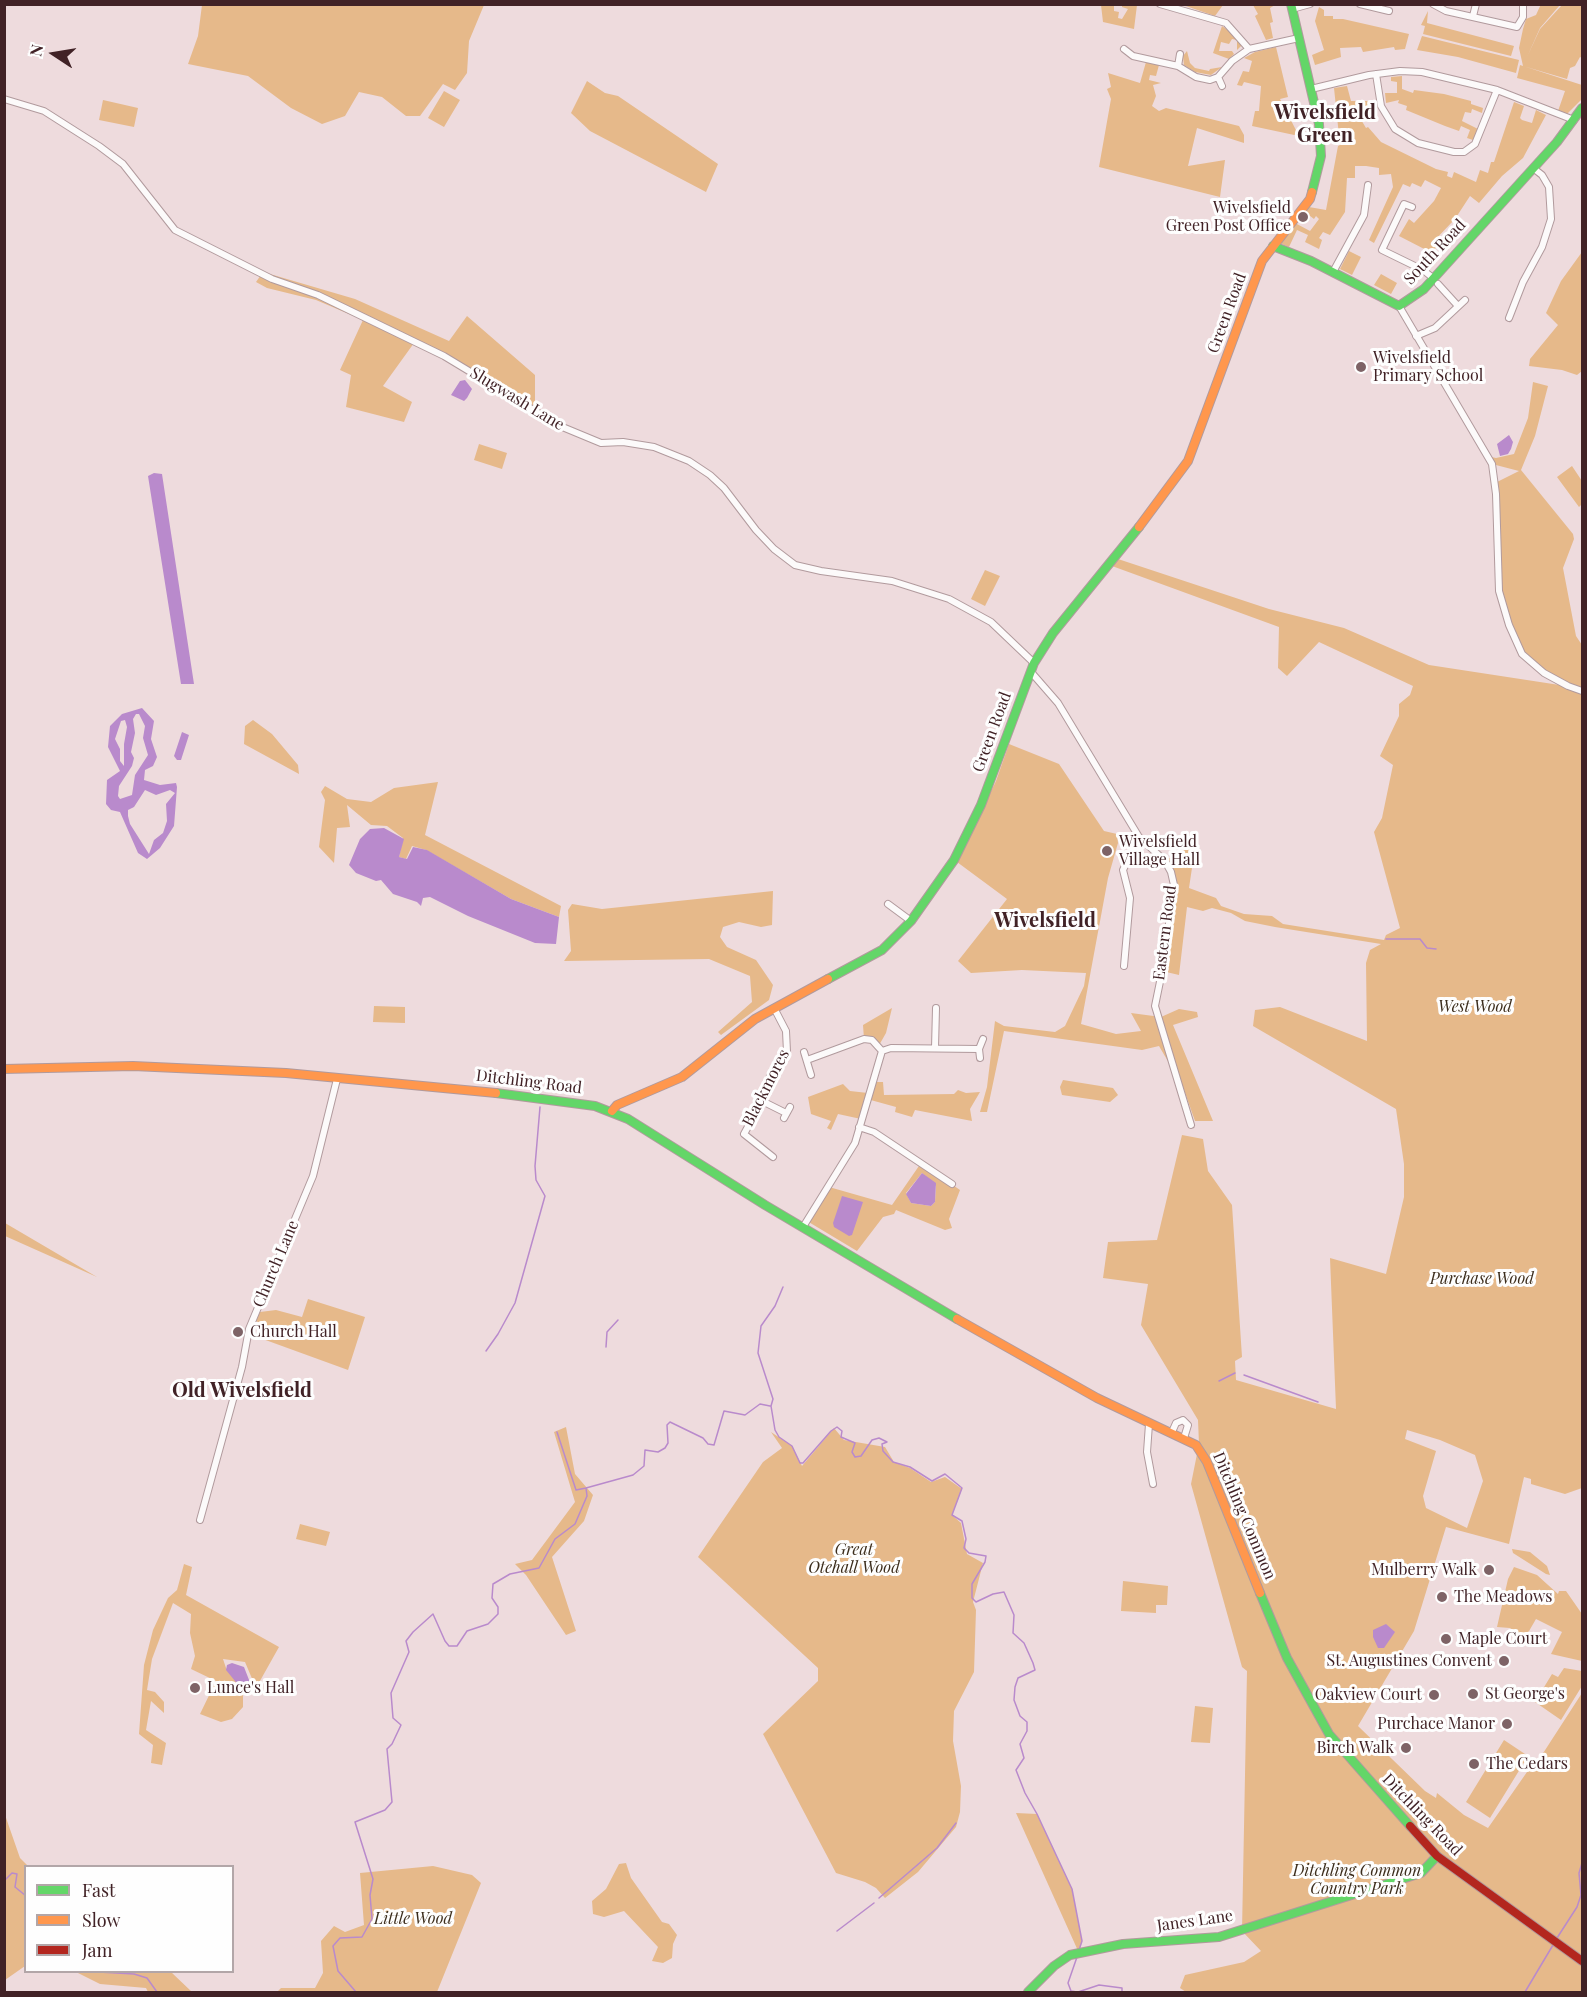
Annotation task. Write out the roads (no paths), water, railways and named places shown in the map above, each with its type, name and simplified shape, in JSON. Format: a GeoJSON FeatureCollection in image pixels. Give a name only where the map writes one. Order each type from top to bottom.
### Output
{"type":"FeatureCollection","features":[{"type":"Feature","properties":{"kind":"street"},"geometry":{"type":"LineString","coordinates":[[1160,4],[1226,23],[1249,49]]}},
{"type":"Feature","properties":{"kind":"street"},"geometry":{"type":"LineString","coordinates":[[1291,7],[1310,4]]}},
{"type":"Feature","properties":{"kind":"street"},"geometry":{"type":"LineString","coordinates":[[1360,4],[1385,8]]}},
{"type":"Feature","properties":{"kind":"street"},"geometry":{"type":"LineString","coordinates":[[1433,4],[1446,11],[1517,27],[1523,18],[1523,4]]}},
{"type":"Feature","properties":{"kind":"street"},"geometry":{"type":"LineString","coordinates":[[1473,16],[1476,4]]}},
{"type":"Feature","properties":{"kind":"street","name":"Green Road"},"geometry":{"type":"LineString","coordinates":[[612,1111],[617,1105],[682,1077],[731,1036],[774,1008],[872,958],[897,937],[911,921],[954,860],[975,818],[1034,663],[1053,633],[1188,461],[1197,442],[1258,270],[1273,246],[1307,204],[1316,182],[1321,142],[1291,7]]}},
{"type":"Feature","properties":{"kind":"street"},"geometry":{"type":"LineString","coordinates":[[1123,62],[1126,51],[1178,66],[1200,79],[1210,80],[1218,77],[1232,61],[1249,49],[1299,38]]}},
{"type":"Feature","properties":{"kind":"street"},"geometry":{"type":"LineString","coordinates":[[1178,66],[1180,54]]}},
{"type":"Feature","properties":{"kind":"street"},"geometry":{"type":"LineString","coordinates":[[1311,89],[1376,74],[1400,71],[1422,72],[1497,90],[1574,120]]}},
{"type":"Feature","properties":{"kind":"street"},"geometry":{"type":"LineString","coordinates":[[1376,74],[1381,106],[1395,129],[1418,143],[1454,152],[1466,151],[1475,144],[1497,90]]}},
{"type":"Feature","properties":{"kind":"street"},"geometry":{"type":"LineString","coordinates":[[1218,77],[1222,86]]}},
{"type":"Feature","properties":{"kind":"street","name":"Slugwash Lane"},"geometry":{"type":"LineString","coordinates":[[4,99],[44,111],[107,152],[130,172],[175,230],[272,279],[318,295],[434,351],[481,376],[560,426],[602,443],[623,442],[654,447],[689,461],[724,488],[756,530],[795,565],[814,570],[892,581],[949,599],[982,616],[1034,663]]}},
{"type":"Feature","properties":{"kind":"street","name":"South Road"},"geometry":{"type":"LineString","coordinates":[[1273,246],[1333,272],[1399,306],[1436,281],[1582,108]]}},
{"type":"Feature","properties":{"kind":"street"},"geometry":{"type":"LineString","coordinates":[[1509,318],[1523,282],[1542,247],[1551,219],[1549,187],[1542,175],[1533,168]]}},
{"type":"Feature","properties":{"kind":"street"},"geometry":{"type":"LineString","coordinates":[[1333,272],[1364,215],[1368,185]]}},
{"type":"Feature","properties":{"kind":"street"},"geometry":{"type":"LineString","coordinates":[[1412,207],[1404,204],[1382,250],[1423,270],[1458,306]]}},
{"type":"Feature","properties":{"kind":"street"},"geometry":{"type":"LineString","coordinates":[[1416,336],[1435,328],[1466,300]]}},
{"type":"Feature","properties":{"kind":"street"},"geometry":{"type":"LineString","coordinates":[[1399,306],[1491,465],[1496,494],[1500,591],[1509,625],[1522,654],[1544,673],[1582,691]]}},
{"type":"Feature","properties":{"kind":"street","name":"Eastern Road"},"geometry":{"type":"LineString","coordinates":[[1031,672],[1058,703],[1139,837],[1165,861],[1174,885],[1163,967],[1155,1006],[1191,1125]]}},
{"type":"Feature","properties":{"kind":"street"},"geometry":{"type":"LineString","coordinates":[[1124,966],[1130,898],[1123,870],[1139,837]]}},
{"type":"Feature","properties":{"kind":"street"},"geometry":{"type":"LineString","coordinates":[[888,904],[911,921]]}},
{"type":"Feature","properties":{"kind":"street","name":"Blackmores"},"geometry":{"type":"LineString","coordinates":[[773,1157],[744,1134],[762,1101],[770,1076],[788,1052],[786,1031],[774,1008]]}},
{"type":"Feature","properties":{"kind":"street"},"geometry":{"type":"LineString","coordinates":[[935,1048],[936,1008]]}},
{"type":"Feature","properties":{"kind":"street"},"geometry":{"type":"LineString","coordinates":[[807,1060],[864,1039],[872,1040],[882,1051]]}},
{"type":"Feature","properties":{"kind":"street"},"geometry":{"type":"LineString","coordinates":[[980,1058],[979,1049],[983,1039]]}},
{"type":"Feature","properties":{"kind":"street"},"geometry":{"type":"LineString","coordinates":[[882,1051],[891,1048],[979,1049]]}},
{"type":"Feature","properties":{"kind":"street"},"geometry":{"type":"LineString","coordinates":[[803,1227],[855,1143],[882,1051]]}},
{"type":"Feature","properties":{"kind":"street"},"geometry":{"type":"LineString","coordinates":[[804,1052],[811,1075]]}},
{"type":"Feature","properties":{"kind":"street","name":"Ditchling Road"},"geometry":{"type":"LineString","coordinates":[[4,1069],[133,1066],[279,1072],[513,1095],[596,1106],[612,1111],[656,1134],[711,1172],[987,1337]]}},
{"type":"Feature","properties":{"kind":"street","name":"Church Lane"},"geometry":{"type":"LineString","coordinates":[[200,1520],[242,1367],[249,1329],[313,1176],[337,1079]]}},
{"type":"Feature","properties":{"kind":"street"},"geometry":{"type":"LineString","coordinates":[[762,1101],[786,1113]]}},
{"type":"Feature","properties":{"kind":"street"},"geometry":{"type":"LineString","coordinates":[[859,1127],[874,1132],[952,1184]]}},
{"type":"Feature","properties":{"kind":"street"},"geometry":{"type":"LineString","coordinates":[[945,1179],[950,1172]]}},
{"type":"Feature","properties":{"kind":"street","name":"Ditchling Common"},"geometry":{"type":"LineString","coordinates":[[987,1337],[1033,1365],[1149,1424],[1172,1432],[1199,1448],[1207,1462],[1287,1658],[1318,1714]]}},
{"type":"Feature","properties":{"kind":"street"},"geometry":{"type":"LineString","coordinates":[[1172,1432],[1176,1423],[1183,1420],[1188,1425],[1184,1438]]}},
{"type":"Feature","properties":{"kind":"street"},"geometry":{"type":"LineString","coordinates":[[1149,1424],[1146,1476],[1153,1484]]}},
{"type":"Feature","properties":{"kind":"street","name":"Ditchling Road"},"geometry":{"type":"LineString","coordinates":[[1318,1714],[1329,1734],[1371,1785],[1437,1857],[1582,1961]]}},
{"type":"Feature","properties":{"kind":"street","name":"Janes Lane"},"geometry":{"type":"LineString","coordinates":[[1028,1992],[1057,1964],[1070,1955],[1123,1944],[1219,1937],[1421,1873],[1437,1857]]}},
{"type":"Feature","properties":{"kind":"waterway"},"geometry":{"type":"LineString","coordinates":[[1386,939],[1420,939],[1427,948],[1436,949]]}},
{"type":"Feature","properties":{"kind":"waterway"},"geometry":{"type":"LineString","coordinates":[[486,1351],[515,1303],[545,1196],[536,1180],[535,1166],[540,1107]]}},
{"type":"Feature","properties":{"kind":"waterway"},"geometry":{"type":"LineString","coordinates":[[783,1287],[775,1306],[761,1326],[758,1353],[773,1399],[771,1406],[775,1430],[779,1437],[792,1446],[800,1463],[803,1463],[837,1427],[842,1431],[841,1437],[855,1443],[852,1452],[855,1457],[861,1456],[872,1440],[879,1438],[887,1442],[882,1444],[883,1451],[893,1462],[910,1467],[932,1481],[945,1474],[962,1488],[952,1515],[962,1521],[966,1539],[964,1548],[969,1553],[986,1556],[972,1584],[972,1598],[976,1602],[993,1594],[1004,1592],[1014,1615],[1013,1633],[1024,1643],[1035,1670],[1018,1678],[1015,1687],[1014,1700],[1020,1716],[1027,1722],[1027,1731],[1020,1744],[1024,1758],[1016,1770],[1072,1889],[1082,1941],[1079,1950]]}},
{"type":"Feature","properties":{"kind":"waterway"},"geometry":{"type":"LineString","coordinates":[[606,1347],[607,1332],[618,1320]]}},
{"type":"Feature","properties":{"kind":"waterway"},"geometry":{"type":"LineString","coordinates":[[1219,1381],[1235,1373]]}},
{"type":"Feature","properties":{"kind":"waterway"},"geometry":{"type":"LineString","coordinates":[[1244,1375],[1318,1402]]}},
{"type":"Feature","properties":{"kind":"waterway"},"geometry":{"type":"LineString","coordinates":[[356,1992],[338,1971],[333,1946],[340,1938],[362,1937],[372,1919],[370,1895],[373,1879],[355,1822],[385,1810],[392,1802],[387,1749],[401,1725],[393,1718],[391,1693],[409,1652],[406,1641],[433,1614],[449,1646],[457,1646],[467,1631],[488,1624],[498,1614],[498,1607],[492,1598],[493,1584],[510,1574],[539,1568],[555,1539],[575,1524],[587,1496],[586,1488],[633,1475],[644,1466],[645,1450],[658,1452],[665,1448],[668,1443],[667,1425],[670,1422],[703,1438],[708,1444],[714,1445],[724,1411],[745,1415],[760,1404],[770,1406]]}},
{"type":"Feature","properties":{"kind":"waterway"},"geometry":{"type":"LineString","coordinates":[[557,1432],[576,1490],[586,1488]]}},
{"type":"Feature","properties":{"kind":"waterway"},"geometry":{"type":"LineString","coordinates":[[879,1898],[937,1848],[956,1823]]}},
{"type":"Feature","properties":{"kind":"waterway"},"geometry":{"type":"LineString","coordinates":[[1557,1938],[1577,1907],[1581,1895],[1579,1873],[1582,1863]]}},
{"type":"Feature","properties":{"kind":"waterway"},"geometry":{"type":"LineString","coordinates":[[4,1881],[12,1873],[17,1874],[15,1887],[24,1894]]}},
{"type":"Feature","properties":{"kind":"waterway"},"geometry":{"type":"LineString","coordinates":[[837,1931],[874,1903]]}},
{"type":"Feature","properties":{"kind":"waterway"},"geometry":{"type":"LineString","coordinates":[[1525,1992],[1553,1945]]}},
{"type":"Feature","properties":{"kind":"waterway"},"geometry":{"type":"LineString","coordinates":[[1077,1957],[1068,1983],[1071,1991],[1077,1992]]}},
{"type":"Feature","properties":{"kind":"waterway"},"geometry":{"type":"LineString","coordinates":[[116,1973],[134,1974],[147,1978],[157,1992]]}},
{"type":"Feature","properties":{"kind":"waterway"},"geometry":{"type":"LineString","coordinates":[[1078,1992],[1099,1985],[1122,1988],[1122,1992]]}},
{"type":"Feature","properties":{"kind":"place","name":"Wivelsfield Green Post Office"},"geometry":{"type":"Point","coordinates":[1303,217]}},
{"type":"Feature","properties":{"kind":"place","name":"Wivelsfield Primary School"},"geometry":{"type":"Point","coordinates":[1361,367]}},
{"type":"Feature","properties":{"kind":"place","name":"Wivelsfield Village Hall"},"geometry":{"type":"Point","coordinates":[1107,851]}},
{"type":"Feature","properties":{"kind":"place","name":"Church Hall"},"geometry":{"type":"Point","coordinates":[238,1332]}},
{"type":"Feature","properties":{"kind":"place","name":"Mulberry Walk"},"geometry":{"type":"Point","coordinates":[1489,1570]}},
{"type":"Feature","properties":{"kind":"place","name":"The Meadows"},"geometry":{"type":"Point","coordinates":[1442,1597]}},
{"type":"Feature","properties":{"kind":"place","name":"Maple Court"},"geometry":{"type":"Point","coordinates":[1446,1639]}},
{"type":"Feature","properties":{"kind":"place","name":"St. Augustines Convent"},"geometry":{"type":"Point","coordinates":[1504,1661]}},
{"type":"Feature","properties":{"kind":"place","name":"Lunce's Hall"},"geometry":{"type":"Point","coordinates":[195,1688]}},
{"type":"Feature","properties":{"kind":"place","name":"St George's"},"geometry":{"type":"Point","coordinates":[1473,1694]}},
{"type":"Feature","properties":{"kind":"place","name":"Oakview Court"},"geometry":{"type":"Point","coordinates":[1434,1695]}},
{"type":"Feature","properties":{"kind":"place","name":"Purchace Manor"},"geometry":{"type":"Point","coordinates":[1507,1724]}},
{"type":"Feature","properties":{"kind":"place","name":"Birch Walk"},"geometry":{"type":"Point","coordinates":[1406,1748]}},
{"type":"Feature","properties":{"kind":"place","name":"The Cedars"},"geometry":{"type":"Point","coordinates":[1474,1764]}},
{"type":"Feature","properties":{"kind":"district","name":"Wivelsfield Green"},"geometry":{"type":"Point","coordinates":[1325,124]}},
{"type":"Feature","properties":{"kind":"district","name":"Wivelsfield"},"geometry":{"type":"Point","coordinates":[1045,921]}},
{"type":"Feature","properties":{"kind":"district","name":"Old Wivelsfield"},"geometry":{"type":"Point","coordinates":[242,1391]}},
{"type":"Feature","properties":{"kind":"park label","name":"West Wood"},"geometry":{"type":"Point","coordinates":[1475,1007]}},
{"type":"Feature","properties":{"kind":"park label","name":"Purchase Wood"},"geometry":{"type":"Point","coordinates":[1482,1279]}},
{"type":"Feature","properties":{"kind":"park label","name":"Great Otehall Wood"},"geometry":{"type":"Point","coordinates":[854,1559]}},
{"type":"Feature","properties":{"kind":"park label","name":"Ditchling Common Country Park"},"geometry":{"type":"Point","coordinates":[1357,1880]}},
{"type":"Feature","properties":{"kind":"park label","name":"Little Wood"},"geometry":{"type":"Point","coordinates":[413,1919]}}]}
